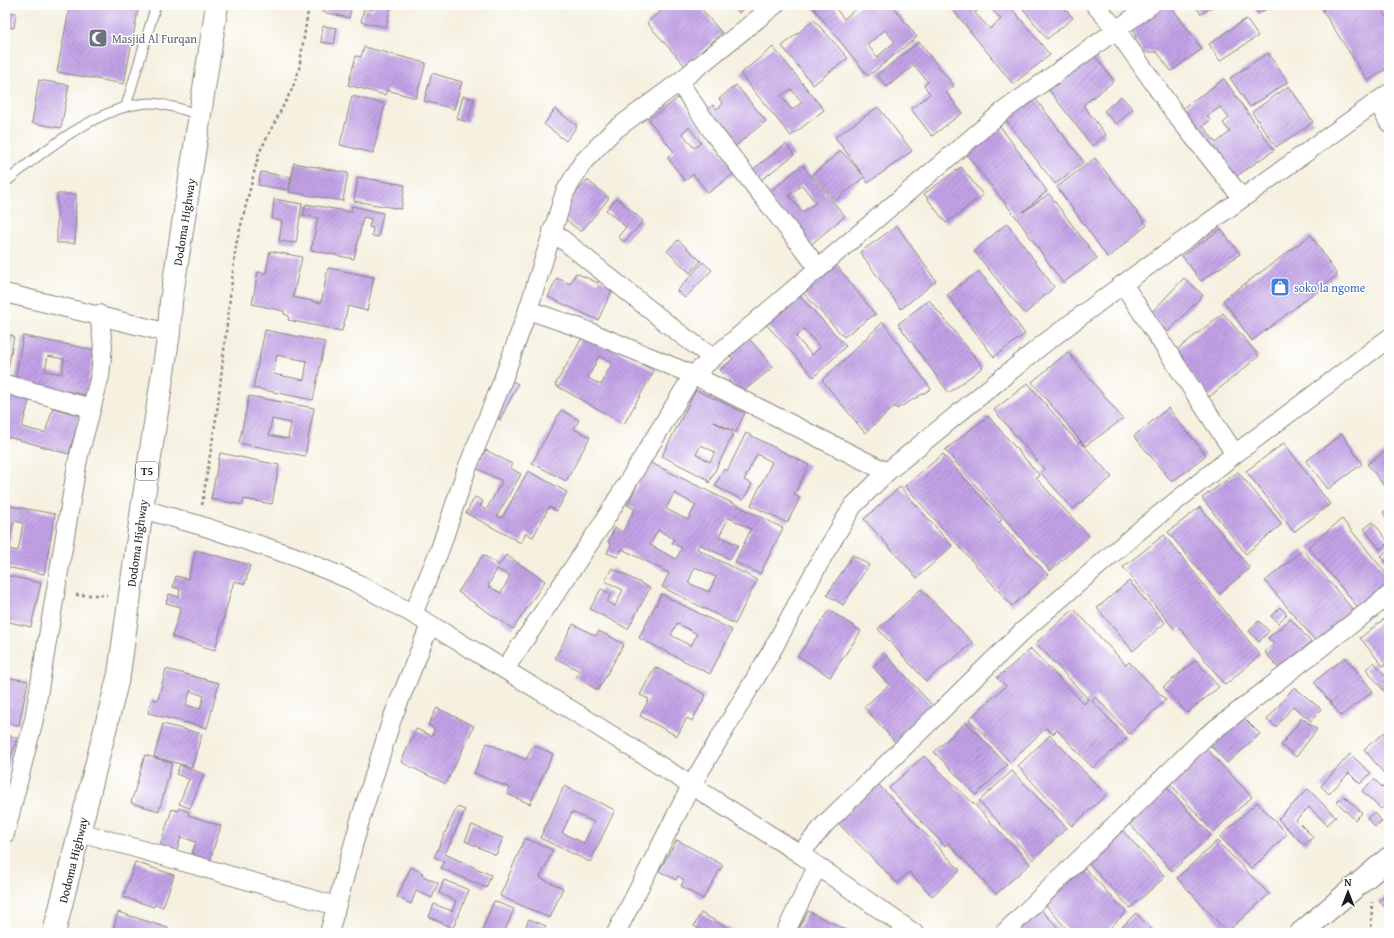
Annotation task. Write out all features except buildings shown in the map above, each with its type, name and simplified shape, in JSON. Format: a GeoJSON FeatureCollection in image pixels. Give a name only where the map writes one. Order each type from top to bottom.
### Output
{"type":"FeatureCollection","features":[{"type":"Feature","properties":{"kind":"main road","name":"Dodoma Highway"},"geometry":{"type":"LineString","coordinates":[[54,933],[119,674],[169,333],[171,301],[217,5]]}},
{"type":"Feature","properties":{"kind":"main road"},"geometry":{"type":"LineString","coordinates":[[1301,933],[1389,858]]}},
{"type":"Feature","properties":{"kind":"street"},"geometry":{"type":"LineString","coordinates":[[414,614],[440,549],[466,471],[501,385],[528,310],[565,192],[583,162],[612,132],[679,82],[775,5]]}},
{"type":"Feature","properties":{"kind":"street"},"geometry":{"type":"LineString","coordinates":[[1096,5],[1116,29],[1176,115],[1242,198]]}},
{"type":"Feature","properties":{"kind":"street"},"geometry":{"type":"LineString","coordinates":[[505,669],[601,526],[693,375],[1002,112],[1151,5]]}},
{"type":"Feature","properties":{"kind":"street"},"geometry":{"type":"LineString","coordinates":[[679,82],[714,134],[819,269]]}},
{"type":"Feature","properties":{"kind":"street"},"geometry":{"type":"LineString","coordinates":[[616,933],[691,786],[771,652],[822,558],[853,506],[887,472],[1041,346],[1123,284],[1383,97],[1389,123]]}},
{"type":"Feature","properties":{"kind":"street"},"geometry":{"type":"LineString","coordinates":[[552,231],[675,330],[713,358]]}},
{"type":"Feature","properties":{"kind":"street"},"geometry":{"type":"LineString","coordinates":[[1123,284],[1235,454]]}},
{"type":"Feature","properties":{"kind":"street"},"geometry":{"type":"LineString","coordinates":[[5,293],[99,314],[169,333]]}},
{"type":"Feature","properties":{"kind":"street"},"geometry":{"type":"LineString","coordinates":[[528,310],[583,329],[693,375],[887,472]]}},
{"type":"Feature","properties":{"kind":"street"},"geometry":{"type":"LineString","coordinates":[[5,834],[34,719],[77,466],[100,376],[103,345],[99,314]]}},
{"type":"Feature","properties":{"kind":"street"},"geometry":{"type":"LineString","coordinates":[[800,854],[825,824],[1024,630],[1140,530],[1235,454],[1389,338]]}},
{"type":"Feature","properties":{"kind":"street"},"geometry":{"type":"LineString","coordinates":[[5,384],[91,408]]}},
{"type":"Feature","properties":{"kind":"street"},"geometry":{"type":"LineString","coordinates":[[142,509],[199,525],[293,556],[353,581],[414,614],[505,669],[800,854],[914,933]]}},
{"type":"Feature","properties":{"kind":"street"},"geometry":{"type":"LineString","coordinates":[[1004,933],[1205,737],[1389,594]]}},
{"type":"Feature","properties":{"kind":"street"},"geometry":{"type":"LineString","coordinates":[[329,933],[361,817],[392,719],[430,625]]}},
{"type":"Feature","properties":{"kind":"street"},"geometry":{"type":"LineString","coordinates":[[80,832],[336,906]]}},
{"type":"Feature","properties":{"kind":"street"},"geometry":{"type":"LineString","coordinates":[[785,933],[817,867]]}},
{"type":"Feature","properties":{"kind":"lane"},"geometry":{"type":"LineString","coordinates":[[126,106],[156,5]]}},
{"type":"Feature","properties":{"kind":"lane"},"geometry":{"type":"LineString","coordinates":[[5,182],[59,141],[126,106],[152,103],[201,115]]}},
{"type":"Feature","properties":{"kind":"path"},"geometry":{"type":"LineString","coordinates":[[199,525],[217,412],[236,245],[259,153],[293,87],[299,69],[309,5]]}},
{"type":"Feature","properties":{"kind":"path"},"geometry":{"type":"LineString","coordinates":[[56,595],[130,594]]}},
{"type":"Feature","properties":{"kind":"place","name":"Masjid Al Furqan"},"geometry":{"type":"Point","coordinates":[98,38]}},
{"type":"Feature","properties":{"kind":"place","name":"soko la ngome"},"geometry":{"type":"Point","coordinates":[1280,287]}}]}
